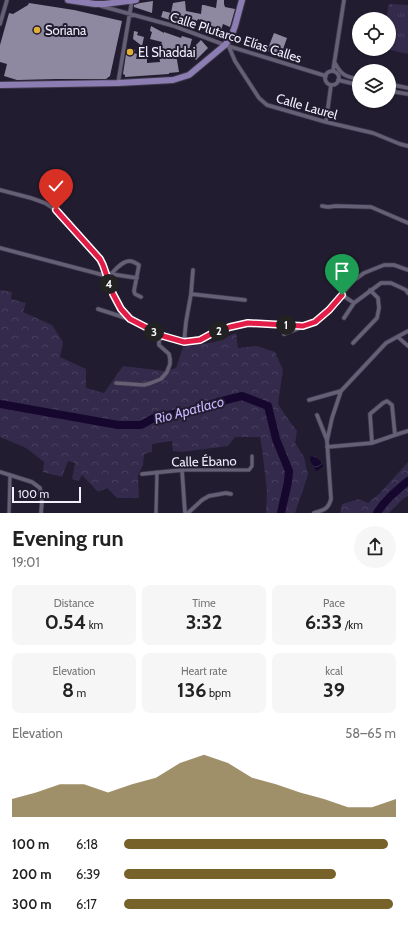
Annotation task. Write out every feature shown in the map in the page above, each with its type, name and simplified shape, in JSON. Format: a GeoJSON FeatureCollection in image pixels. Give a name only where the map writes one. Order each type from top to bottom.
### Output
{"type":"FeatureCollection","features":[{"type":"Feature","properties":{"kind":"main road"},"geometry":{"type":"LineString","coordinates":[[68,0],[95,4],[133,0]]}},
{"type":"Feature","properties":{"kind":"main road"},"geometry":{"type":"LineString","coordinates":[[0,85],[118,83],[173,80],[189,74],[227,46],[235,26],[242,0]]}},
{"type":"Feature","properties":{"kind":"street"},"geometry":{"type":"LineString","coordinates":[[0,24],[7,0]]}},
{"type":"Feature","properties":{"kind":"street"},"geometry":{"type":"LineString","coordinates":[[118,83],[129,14],[133,0]]}},
{"type":"Feature","properties":{"kind":"street"},"geometry":{"type":"LineString","coordinates":[[333,71],[344,0]]}},
{"type":"Feature","properties":{"kind":"street","name":"Calle Plutarco Elías Calles"},"geometry":{"type":"LineString","coordinates":[[95,4],[174,26],[227,46],[326,76]]}},
{"type":"Feature","properties":{"kind":"street","name":"Calle Laurel"},"geometry":{"type":"LineString","coordinates":[[227,46],[259,98],[268,105],[326,122],[373,133],[408,146]]}},
{"type":"Feature","properties":{"kind":"street"},"geometry":{"type":"LineString","coordinates":[[335,63],[341,73],[352,78]]}},
{"type":"Feature","properties":{"kind":"street"},"geometry":{"type":"LineString","coordinates":[[331,85],[326,80],[326,76],[327,73],[333,71]]}},
{"type":"Feature","properties":{"kind":"street"},"geometry":{"type":"LineString","coordinates":[[331,85],[336,84],[338,80],[338,75],[333,71]]}},
{"type":"Feature","properties":{"kind":"street"},"geometry":{"type":"LineString","coordinates":[[338,80],[352,83]]}},
{"type":"Feature","properties":{"kind":"street"},"geometry":{"type":"LineString","coordinates":[[326,122],[331,85]]}},
{"type":"Feature","properties":{"kind":"street"},"geometry":{"type":"LineString","coordinates":[[396,85],[408,88]]}},
{"type":"Feature","properties":{"kind":"street"},"geometry":{"type":"LineString","coordinates":[[396,92],[408,94]]}},
{"type":"Feature","properties":{"kind":"street"},"geometry":{"type":"LineString","coordinates":[[0,190],[31,198],[45,203],[56,210],[100,259],[113,294],[121,309],[130,319]]}},
{"type":"Feature","properties":{"kind":"street"},"geometry":{"type":"LineString","coordinates":[[322,206],[371,207],[408,223]]}},
{"type":"Feature","properties":{"kind":"street"},"geometry":{"type":"LineString","coordinates":[[0,248],[106,276],[111,274],[125,262],[130,261],[139,265],[134,291],[141,297]]}},
{"type":"Feature","properties":{"kind":"street"},"geometry":{"type":"LineString","coordinates":[[284,334],[315,322],[329,310],[353,281],[364,273],[384,265],[394,265],[408,270]]}},
{"type":"Feature","properties":{"kind":"street"},"geometry":{"type":"LineString","coordinates":[[184,342],[193,270]]}},
{"type":"Feature","properties":{"kind":"street"},"geometry":{"type":"LineString","coordinates":[[111,274],[136,278]]}},
{"type":"Feature","properties":{"kind":"street"},"geometry":{"type":"LineString","coordinates":[[344,318],[354,302],[381,283],[391,283],[406,290],[408,293]]}},
{"type":"Feature","properties":{"kind":"street"},"geometry":{"type":"LineString","coordinates":[[353,343],[377,318],[380,308],[378,298],[370,290]]}},
{"type":"Feature","properties":{"kind":"street"},"geometry":{"type":"LineString","coordinates":[[191,294],[245,300]]}},
{"type":"Feature","properties":{"kind":"street"},"geometry":{"type":"LineString","coordinates":[[342,295],[354,302]]}},
{"type":"Feature","properties":{"kind":"street"},"geometry":{"type":"LineString","coordinates":[[98,309],[130,319],[163,336],[184,342],[200,340],[230,327],[248,323],[303,326]]}},
{"type":"Feature","properties":{"kind":"street"},"geometry":{"type":"LineString","coordinates":[[314,513],[327,508],[330,504],[331,499],[327,441],[332,418],[341,391],[386,343],[408,330]]}},
{"type":"Feature","properties":{"kind":"street"},"geometry":{"type":"LineString","coordinates":[[116,383],[144,385],[162,378],[167,372],[170,364],[169,354],[159,344],[159,341],[163,336]]}},
{"type":"Feature","properties":{"kind":"street"},"geometry":{"type":"LineString","coordinates":[[398,337],[408,346]]}},
{"type":"Feature","properties":{"kind":"street"},"geometry":{"type":"LineString","coordinates":[[309,400],[341,391]]}},
{"type":"Feature","properties":{"kind":"street"},"geometry":{"type":"LineString","coordinates":[[372,443],[370,414],[387,401],[392,404],[395,435]]}},
{"type":"Feature","properties":{"kind":"street"},"geometry":{"type":"LineString","coordinates":[[317,415],[327,441]]}},
{"type":"Feature","properties":{"kind":"street"},"geometry":{"type":"LineString","coordinates":[[327,447],[372,443],[408,431]]}},
{"type":"Feature","properties":{"kind":"street","name":"Calle Ébano"},"geometry":{"type":"LineString","coordinates":[[142,474],[182,470],[248,470],[252,466],[252,456]]}},
{"type":"Feature","properties":{"kind":"street"},"geometry":{"type":"LineString","coordinates":[[182,470],[186,513]]}},
{"type":"Feature","properties":{"kind":"street"},"geometry":{"type":"LineString","coordinates":[[0,472],[32,482],[40,488],[42,500],[41,513]]}},
{"type":"Feature","properties":{"kind":"street"},"geometry":{"type":"LineString","coordinates":[[156,513],[157,472]]}},
{"type":"Feature","properties":{"kind":"street"},"geometry":{"type":"LineString","coordinates":[[9,513],[10,476]]}},
{"type":"Feature","properties":{"kind":"street"},"geometry":{"type":"LineString","coordinates":[[186,513],[209,496],[226,493],[231,494]]}},
{"type":"Feature","properties":{"kind":"green space"},"geometry":{"type":"Polygon","coordinates":[[[389,4],[408,5],[408,54],[396,51],[396,12],[387,12],[389,4]]]}},
{"type":"Feature","properties":{"kind":"green space"},"geometry":{"type":"Polygon","coordinates":[[[0,290],[12,292],[11,299],[26,303],[23,312],[52,325],[63,342],[60,357],[86,369],[86,388],[104,393],[123,366],[165,371],[176,368],[183,347],[215,342],[236,333],[238,348],[257,346],[275,352],[283,370],[278,404],[297,431],[295,443],[304,457],[308,475],[295,513],[266,513],[267,491],[260,437],[235,437],[228,446],[182,452],[173,451],[172,441],[152,444],[152,452],[144,454],[143,465],[138,476],[139,498],[117,498],[107,488],[98,492],[82,475],[79,481],[72,479],[75,463],[68,461],[62,477],[43,472],[44,462],[26,448],[0,437],[0,290]]]}},
{"type":"Feature","properties":{"kind":"green space"},"geometry":{"type":"Polygon","coordinates":[[[408,462],[408,496],[389,513],[340,513],[342,504],[359,499],[368,503],[380,493],[408,462]]]}},
{"type":"Feature","properties":{"kind":"water"},"geometry":{"type":"Polygon","coordinates":[[[316,456],[323,466],[316,471],[310,460],[310,457],[316,456]]]}},
{"type":"Feature","properties":{"kind":"building"},"geometry":{"type":"Polygon","coordinates":[[[217,0],[224,0],[225,7],[235,9],[230,27],[223,24],[219,36],[209,32],[211,24],[198,19],[197,21],[185,17],[184,21],[171,16],[170,20],[161,17],[163,11],[171,13],[173,3],[185,1],[186,11],[201,14],[202,5],[216,8],[217,0]]]}},
{"type":"Feature","properties":{"kind":"building"},"geometry":{"type":"Polygon","coordinates":[[[153,1],[152,13],[134,7],[134,5],[140,3],[153,1]]]}},
{"type":"Feature","properties":{"kind":"building"},"geometry":{"type":"Polygon","coordinates":[[[29,3],[74,10],[122,21],[110,76],[106,79],[17,80],[4,76],[7,64],[0,62],[0,45],[9,13],[13,14],[29,3]]]}},
{"type":"Feature","properties":{"kind":"building"},"geometry":{"type":"Polygon","coordinates":[[[151,26],[164,33],[181,38],[182,36],[192,39],[189,50],[178,47],[176,54],[179,72],[125,77],[123,74],[127,48],[135,50],[134,53],[137,54],[136,59],[147,58],[147,63],[160,62],[159,54],[169,52],[160,49],[162,42],[150,39],[152,32],[150,31],[151,26]]]}},
{"type":"Feature","properties":{"kind":"building"},"geometry":{"type":"Polygon","coordinates":[[[134,31],[138,32],[137,35],[144,37],[142,46],[133,39],[134,31]]]}},
{"type":"Feature","properties":{"kind":"building"},"geometry":{"type":"Polygon","coordinates":[[[274,33],[287,38],[281,55],[267,51],[274,33]]]}},
{"type":"Feature","properties":{"kind":"building"},"geometry":{"type":"Polygon","coordinates":[[[201,40],[208,48],[196,60],[188,53],[201,40]]]}},
{"type":"Feature","properties":{"kind":"waterway","name":"Rio Apatlaco"},"geometry":{"type":"LineString","coordinates":[[0,404],[118,425],[141,425],[154,418],[189,411],[242,396],[268,406],[276,439],[289,471],[281,513]]}},
{"type":"Feature","properties":{"kind":"waterway","name":"Rio Apatlaco"},"geometry":{"type":"LineString","coordinates":[[377,513],[387,500],[408,481]]}},
{"type":"Feature","properties":{"kind":"place","name":"Soriana"},"geometry":{"type":"Point","coordinates":[37,30]}},
{"type":"Feature","properties":{"kind":"place","name":"El Shaddai"},"geometry":{"type":"Point","coordinates":[130,52]}},
{"type":"Feature","properties":{"kind":"route"},"geometry":{"type":"LineString","coordinates":[[56,210],[100,259],[113,294],[121,309],[130,319],[163,336],[184,342],[200,340],[230,327],[248,323],[303,326],[315,322],[329,310],[342,295]]}}]}
